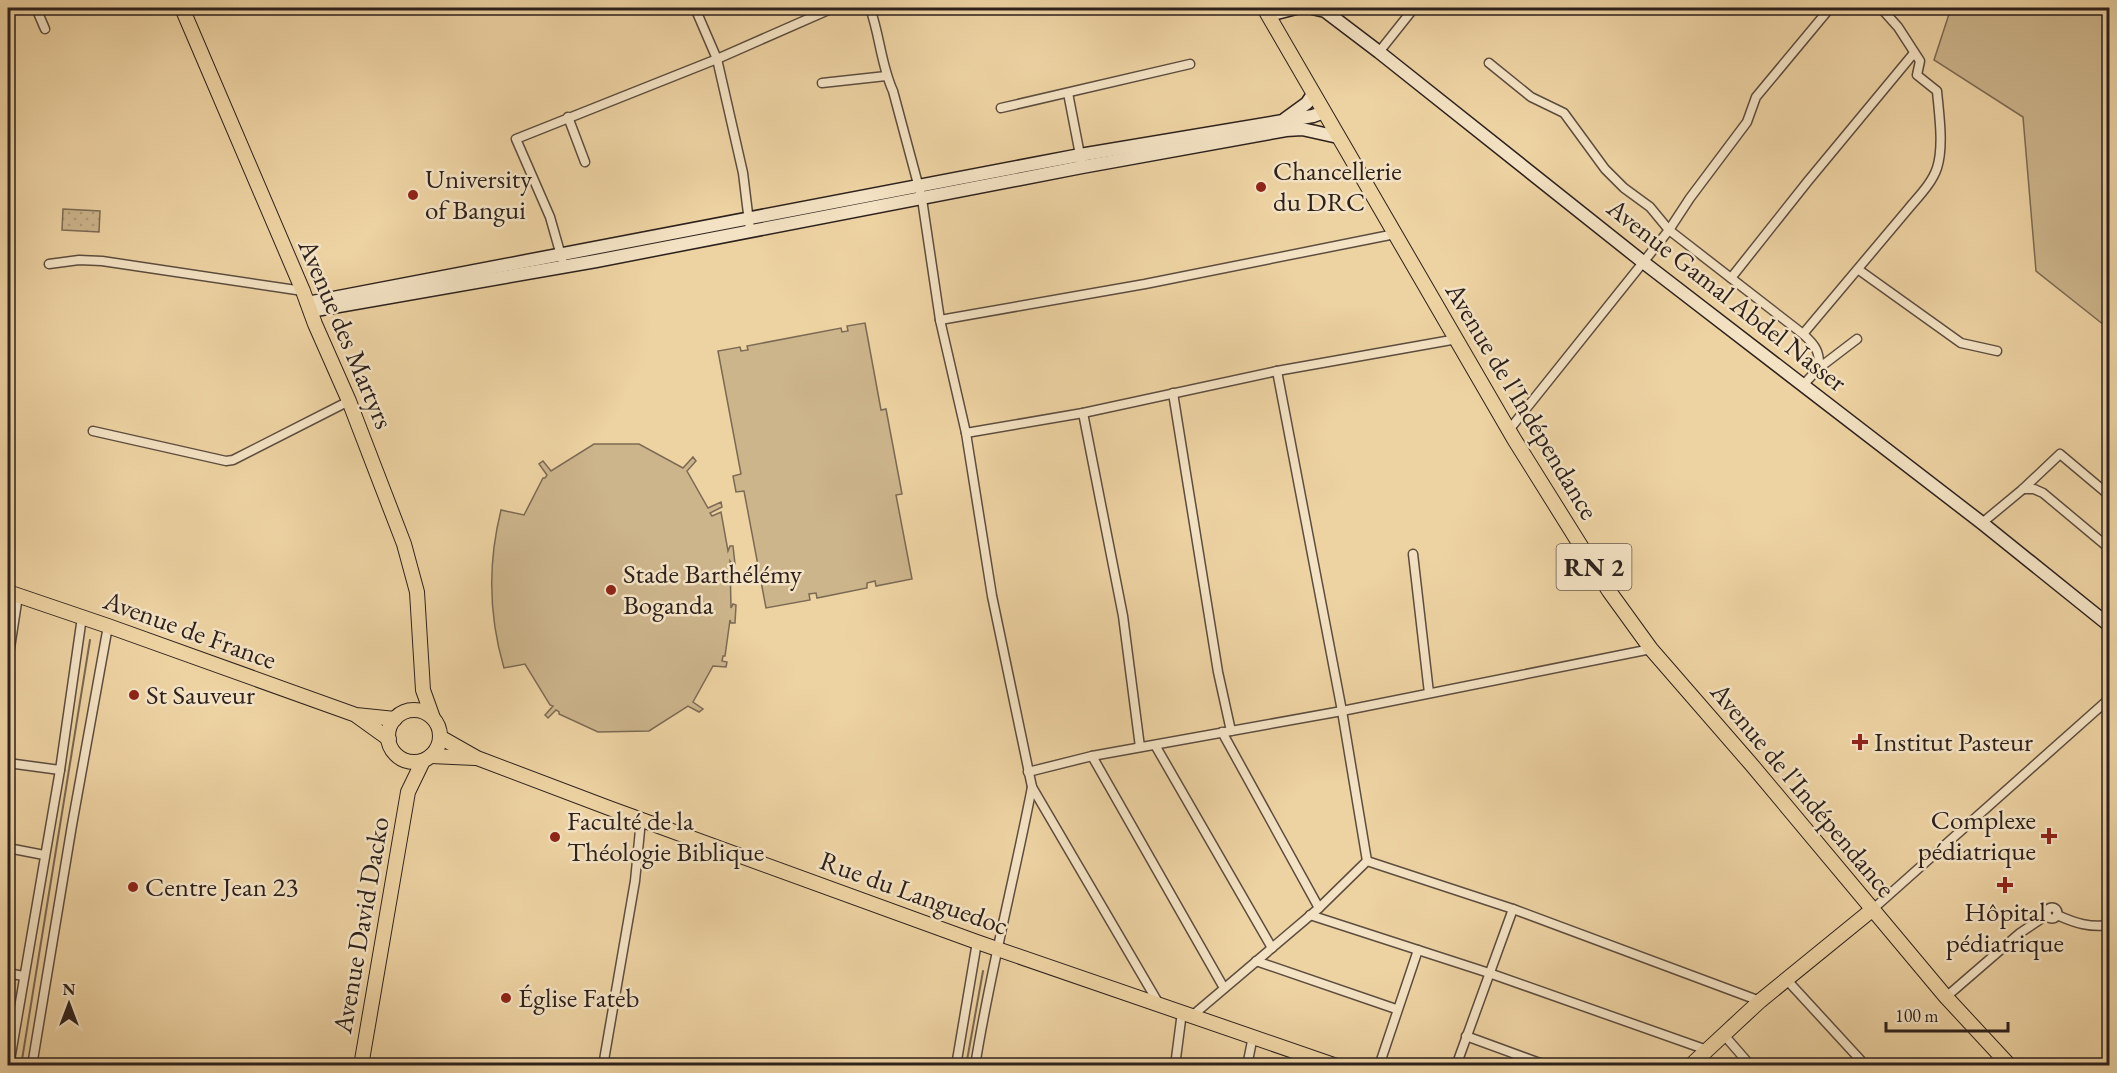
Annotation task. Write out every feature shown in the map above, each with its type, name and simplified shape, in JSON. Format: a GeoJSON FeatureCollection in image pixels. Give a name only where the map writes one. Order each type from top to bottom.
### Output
{"type":"FeatureCollection","features":[{"type":"Feature","properties":{"kind":"main road","name":"Avenue des Martyrs"},"geometry":{"type":"LineString","coordinates":[[182,8],[350,401],[404,544],[417,592],[423,690],[434,718]]}},
{"type":"Feature","properties":{"kind":"main road","name":"Avenue de l'Indépendance"},"geometry":{"type":"LineString","coordinates":[[1267,11],[1323,112],[1509,430],[1609,591],[1651,649],[1751,764],[1946,997],[2010,1065]]}},
{"type":"Feature","properties":{"kind":"main road","name":"Avenue de France"},"geometry":{"type":"LineString","coordinates":[[13,594],[356,715],[395,719]]}},
{"type":"Feature","properties":{"kind":"main road"},"geometry":{"type":"LineString","coordinates":[[409,712],[423,690]]}},
{"type":"Feature","properties":{"kind":"main road"},"geometry":{"type":"LineString","coordinates":[[409,712],[426,713],[434,718],[440,737],[436,749],[427,758],[411,762],[399,758],[392,749],[389,739],[389,729],[395,719],[409,712]]}},
{"type":"Feature","properties":{"kind":"main road","name":"Avenue de France"},"geometry":{"type":"LineString","coordinates":[[356,715],[389,739]]}},
{"type":"Feature","properties":{"kind":"main road","name":"Rue du Languedoc"},"geometry":{"type":"LineString","coordinates":[[440,737],[477,758],[641,820],[977,942],[1253,1036],[1313,1061],[1337,1065]]}},
{"type":"Feature","properties":{"kind":"main road","name":"Avenue David Dacko"},"geometry":{"type":"LineString","coordinates":[[399,758],[408,792]]}},
{"type":"Feature","properties":{"kind":"main road","name":"Rue du Languedoc"},"geometry":{"type":"LineString","coordinates":[[427,758],[477,758]]}},
{"type":"Feature","properties":{"kind":"main road","name":"Avenue David Dacko"},"geometry":{"type":"LineString","coordinates":[[361,1065],[408,792],[427,758]]}},
{"type":"Feature","properties":{"kind":"main road"},"geometry":{"type":"LineString","coordinates":[[1690,1065],[1760,1001],[1873,909]]}},
{"type":"Feature","properties":{"kind":"street"},"geometry":{"type":"LineString","coordinates":[[36,8],[45,29]]}},
{"type":"Feature","properties":{"kind":"street"},"geometry":{"type":"LineString","coordinates":[[695,8],[717,59],[742,172],[749,224]]}},
{"type":"Feature","properties":{"kind":"street"},"geometry":{"type":"LineString","coordinates":[[563,260],[550,217],[516,139],[717,59],[833,8]]}},
{"type":"Feature","properties":{"kind":"street"},"geometry":{"type":"LineString","coordinates":[[870,8],[878,29],[886,76],[893,91],[922,199],[940,320],[966,433],[992,596],[1032,787],[1159,1004]]}},
{"type":"Feature","properties":{"kind":"street"},"geometry":{"type":"LineString","coordinates":[[1267,11],[1296,8]]}},
{"type":"Feature","properties":{"kind":"street","name":"Avenue Gamal Abdel Nasser"},"geometry":{"type":"LineString","coordinates":[[1312,8],[1327,9],[1643,262],[1982,523],[2109,626]]}},
{"type":"Feature","properties":{"kind":"street"},"geometry":{"type":"LineString","coordinates":[[1379,52],[1414,8]]}},
{"type":"Feature","properties":{"kind":"street"},"geometry":{"type":"LineString","coordinates":[[1509,430],[1669,230],[1747,122],[1756,97],[1830,8]]}},
{"type":"Feature","properties":{"kind":"street"},"geometry":{"type":"LineString","coordinates":[[1803,333],[1859,270],[1875,247],[1925,188],[1936,168],[1941,128],[1937,91],[1917,75],[1920,61],[1898,27],[1881,8]]}},
{"type":"Feature","properties":{"kind":"street"},"geometry":{"type":"LineString","coordinates":[[1731,278],[1914,53]]}},
{"type":"Feature","properties":{"kind":"street"},"geometry":{"type":"LineString","coordinates":[[1489,63],[1531,97],[1564,113],[1605,169],[1624,188],[1650,207],[1669,230],[1803,333],[1820,355],[1819,368]]}},
{"type":"Feature","properties":{"kind":"street"},"geometry":{"type":"LineString","coordinates":[[1001,108],[1190,64]]}},
{"type":"Feature","properties":{"kind":"street"},"geometry":{"type":"LineString","coordinates":[[822,83],[886,76]]}},
{"type":"Feature","properties":{"kind":"street"},"geometry":{"type":"LineString","coordinates":[[1068,93],[1081,161]]}},
{"type":"Feature","properties":{"kind":"street"},"geometry":{"type":"LineString","coordinates":[[1281,121],[1307,103],[1313,94]]}},
{"type":"Feature","properties":{"kind":"street"},"geometry":{"type":"LineString","coordinates":[[749,224],[922,199],[1081,161],[1313,116],[1323,112]]}},
{"type":"Feature","properties":{"kind":"street"},"geometry":{"type":"LineString","coordinates":[[568,117],[585,162]]}},
{"type":"Feature","properties":{"kind":"street"},"geometry":{"type":"LineString","coordinates":[[49,264],[79,260],[102,261],[307,302],[563,260],[749,224],[919,186],[1286,130],[1302,129],[1338,137]]}},
{"type":"Feature","properties":{"kind":"street"},"geometry":{"type":"LineString","coordinates":[[940,320],[1145,284],[1395,234]]}},
{"type":"Feature","properties":{"kind":"street"},"geometry":{"type":"LineString","coordinates":[[1859,270],[1962,343],[1997,351]]}},
{"type":"Feature","properties":{"kind":"street"},"geometry":{"type":"LineString","coordinates":[[966,433],[1083,413],[1277,371],[1457,339]]}},
{"type":"Feature","properties":{"kind":"street"},"geometry":{"type":"LineString","coordinates":[[1804,384],[1819,368],[1857,339]]}},
{"type":"Feature","properties":{"kind":"street"},"geometry":{"type":"LineString","coordinates":[[1277,371],[1342,711],[1367,861]]}},
{"type":"Feature","properties":{"kind":"street"},"geometry":{"type":"LineString","coordinates":[[1173,393],[1226,731],[1319,908]]}},
{"type":"Feature","properties":{"kind":"street"},"geometry":{"type":"LineString","coordinates":[[93,431],[226,462],[350,401]]}},
{"type":"Feature","properties":{"kind":"street"},"geometry":{"type":"LineString","coordinates":[[1083,413],[1123,616],[1140,747]]}},
{"type":"Feature","properties":{"kind":"street"},"geometry":{"type":"LineString","coordinates":[[1982,523],[2060,454],[2109,496]]}},
{"type":"Feature","properties":{"kind":"street"},"geometry":{"type":"LineString","coordinates":[[2023,489],[2034,489],[2043,493],[2109,549]]}},
{"type":"Feature","properties":{"kind":"street"},"geometry":{"type":"LineString","coordinates":[[1413,554],[1429,693]]}},
{"type":"Feature","properties":{"kind":"street"},"geometry":{"type":"LineString","coordinates":[[8,661],[13,594]]}},
{"type":"Feature","properties":{"kind":"street"},"geometry":{"type":"LineString","coordinates":[[9,1065],[60,770],[82,617]]}},
{"type":"Feature","properties":{"kind":"street"},"geometry":{"type":"LineString","coordinates":[[32,1065],[108,626]]}},
{"type":"Feature","properties":{"kind":"street"},"geometry":{"type":"LineString","coordinates":[[1028,772],[1092,756],[1342,711],[1651,649]]}},
{"type":"Feature","properties":{"kind":"street"},"geometry":{"type":"LineString","coordinates":[[1873,909],[2109,698]]}},
{"type":"Feature","properties":{"kind":"street"},"geometry":{"type":"LineString","coordinates":[[1155,745],[1272,948]]}},
{"type":"Feature","properties":{"kind":"street"},"geometry":{"type":"LineString","coordinates":[[1092,756],[1224,988]]}},
{"type":"Feature","properties":{"kind":"street"},"geometry":{"type":"LineString","coordinates":[[8,763],[60,770]]}},
{"type":"Feature","properties":{"kind":"street"},"geometry":{"type":"LineString","coordinates":[[975,1065],[997,948],[1014,883],[1032,787]]}},
{"type":"Feature","properties":{"kind":"street"},"geometry":{"type":"LineString","coordinates":[[603,1065],[635,881],[641,820]]}},
{"type":"Feature","properties":{"kind":"street"},"geometry":{"type":"LineString","coordinates":[[8,848],[44,855]]}},
{"type":"Feature","properties":{"kind":"street"},"geometry":{"type":"LineString","coordinates":[[1175,1065],[1188,1013],[1224,988],[1272,948],[1319,908],[1367,861]]}},
{"type":"Feature","properties":{"kind":"street"},"geometry":{"type":"LineString","coordinates":[[1367,861],[1513,909],[1760,1001]]}},
{"type":"Feature","properties":{"kind":"street"},"geometry":{"type":"LineString","coordinates":[[1456,1065],[1513,909]]}},
{"type":"Feature","properties":{"kind":"street"},"geometry":{"type":"LineString","coordinates":[[1310,915],[1489,973],[1707,1050]]}},
{"type":"Feature","properties":{"kind":"street"},"geometry":{"type":"LineString","coordinates":[[1946,997],[2020,933],[2047,915],[2052,918],[2057,915],[2078,924],[2095,927],[2109,925]]}},
{"type":"Feature","properties":{"kind":"street"},"geometry":{"type":"LineString","coordinates":[[956,1065],[977,942]]}},
{"type":"Feature","properties":{"kind":"street"},"geometry":{"type":"LineString","coordinates":[[1379,1065],[1396,1009],[1418,950]]}},
{"type":"Feature","properties":{"kind":"street"},"geometry":{"type":"LineString","coordinates":[[1256,961],[1396,1009]]}},
{"type":"Feature","properties":{"kind":"street"},"geometry":{"type":"LineString","coordinates":[[8,973],[23,976]]}},
{"type":"Feature","properties":{"kind":"street"},"geometry":{"type":"LineString","coordinates":[[1786,979],[1866,1065]]}},
{"type":"Feature","properties":{"kind":"street"},"geometry":{"type":"LineString","coordinates":[[1724,1035],[1751,1065]]}},
{"type":"Feature","properties":{"kind":"street"},"geometry":{"type":"LineString","coordinates":[[1247,1065],[1253,1036]]}},
{"type":"Feature","properties":{"kind":"street"},"geometry":{"type":"LineString","coordinates":[[1466,1036],[1548,1065]]}},
{"type":"Feature","properties":{"kind":"shaded area"},"geometry":{"type":"Polygon","coordinates":[[[1951,8],[2109,8],[2109,329],[2036,271],[2023,117],[1934,60],[1951,8]]]}},
{"type":"Feature","properties":{"kind":"shaded area"},"geometry":{"type":"Polygon","coordinates":[[[63,209],[100,211],[99,232],[62,230],[63,209]]]}},
{"type":"Feature","properties":{"kind":"shaded area"},"geometry":{"type":"Polygon","coordinates":[[[865,323],[881,410],[886,409],[902,494],[896,495],[912,579],[876,586],[875,581],[867,583],[867,588],[817,598],[816,593],[809,594],[810,600],[766,608],[744,491],[736,492],[733,476],[741,474],[718,351],[740,347],[741,351],[748,350],[747,346],[841,328],[842,332],[848,331],[847,326],[865,323]]]}},
{"type":"Feature","properties":{"kind":"shaded area","name":"Stade Barthélémy Boganda"},"geometry":{"type":"Polygon","coordinates":[[[594,444],[639,444],[683,468],[693,457],[696,461],[687,471],[708,508],[721,502],[722,507],[710,513],[712,516],[721,512],[728,551],[730,546],[733,546],[735,564],[730,561],[731,608],[733,604],[736,605],[735,623],[731,623],[730,620],[725,656],[722,661],[727,662],[726,667],[713,666],[693,702],[703,709],[699,712],[688,706],[649,731],[598,732],[559,714],[556,710],[548,718],[545,715],[553,706],[550,705],[525,664],[504,668],[495,629],[492,569],[501,510],[524,515],[543,478],[547,475],[539,464],[543,461],[551,471],[594,444]]]}},
{"type":"Feature","properties":{"kind":"waterway"},"geometry":{"type":"LineString","coordinates":[[21,1066],[90,640]]}},
{"type":"Feature","properties":{"kind":"waterway"},"geometry":{"type":"LineString","coordinates":[[966,1066],[983,971]]}},
{"type":"Feature","properties":{"kind":"place","name":"Chancellerie du DRC"},"geometry":{"type":"Point","coordinates":[1261,187]}},
{"type":"Feature","properties":{"kind":"place","name":"University of Bangui"},"geometry":{"type":"Point","coordinates":[413,195]}},
{"type":"Feature","properties":{"kind":"place","name":"Stade Barthélémy Boganda"},"geometry":{"type":"Point","coordinates":[611,590]}},
{"type":"Feature","properties":{"kind":"place","name":"St Sauveur"},"geometry":{"type":"Point","coordinates":[134,695]}},
{"type":"Feature","properties":{"kind":"place","name":"Institut Pasteur"},"geometry":{"type":"Point","coordinates":[1860,742]}},
{"type":"Feature","properties":{"kind":"place","name":"Complexe pédiatrique"},"geometry":{"type":"Point","coordinates":[2049,836]}},
{"type":"Feature","properties":{"kind":"place","name":"Faculté de la Théologie Biblique"},"geometry":{"type":"Point","coordinates":[555,837]}},
{"type":"Feature","properties":{"kind":"place","name":"Hôpital pédiatrique"},"geometry":{"type":"Point","coordinates":[2005,885]}},
{"type":"Feature","properties":{"kind":"place","name":"Centre Jean 23"},"geometry":{"type":"Point","coordinates":[133,887]}},
{"type":"Feature","properties":{"kind":"place","name":"Église Fateb"},"geometry":{"type":"Point","coordinates":[506,998]}}]}
